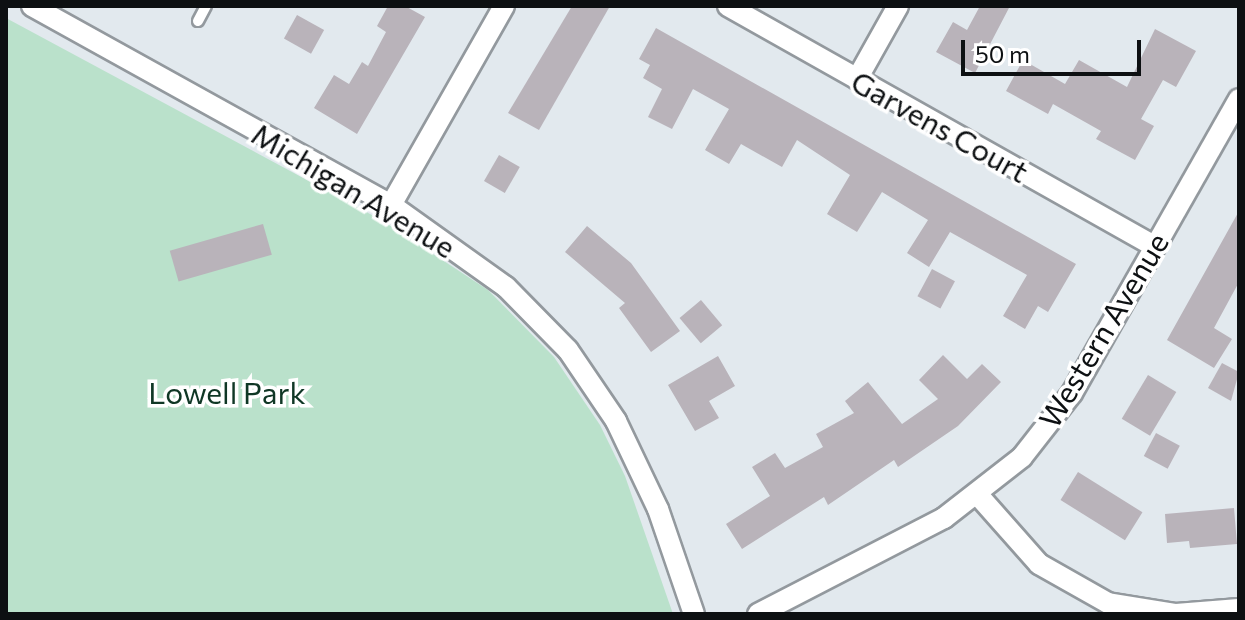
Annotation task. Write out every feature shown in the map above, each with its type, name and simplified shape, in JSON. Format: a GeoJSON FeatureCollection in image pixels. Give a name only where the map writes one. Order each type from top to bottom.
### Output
{"type":"FeatureCollection","features":[{"type":"Feature","properties":{"kind":"street","name":"Michigan Avenue"},"geometry":{"type":"LineString","coordinates":[[32,6],[391,205],[506,287],[585,373],[630,447],[694,614]]}},
{"type":"Feature","properties":{"kind":"street"},"geometry":{"type":"LineString","coordinates":[[391,205],[504,6]]}},
{"type":"Feature","properties":{"kind":"street","name":"Garvens Court"},"geometry":{"type":"LineString","coordinates":[[728,6],[1153,245]]}},
{"type":"Feature","properties":{"kind":"street"},"geometry":{"type":"LineString","coordinates":[[857,79],[898,6]]}},
{"type":"Feature","properties":{"kind":"street","name":"Western Avenue"},"geometry":{"type":"LineString","coordinates":[[758,614],[978,495],[1022,457],[1056,417],[1239,99]]}},
{"type":"Feature","properties":{"kind":"street"},"geometry":{"type":"LineString","coordinates":[[978,495],[1039,564],[1108,603],[1176,614],[1239,609]]}},
{"type":"Feature","properties":{"kind":"lane"},"geometry":{"type":"LineString","coordinates":[[198,21],[206,6]]}},
{"type":"Feature","properties":{"kind":"green space","name":"Lowell Park"},"geometry":{"type":"Polygon","coordinates":[[[6,18],[383,221],[488,290],[554,357],[600,425],[625,476],[673,614],[6,614],[6,18]]]}},
{"type":"Feature","properties":{"kind":"building"},"geometry":{"type":"Polygon","coordinates":[[[388,6],[405,6],[425,17],[357,134],[314,108],[334,75],[349,84],[362,62],[368,66],[386,32],[377,26],[388,6]]]}},
{"type":"Feature","properties":{"kind":"building"},"geometry":{"type":"Polygon","coordinates":[[[572,6],[610,6],[539,130],[508,113],[572,6]]]}},
{"type":"Feature","properties":{"kind":"building"},"geometry":{"type":"Polygon","coordinates":[[[980,6],[1010,6],[975,73],[936,52],[953,22],[967,30],[980,6]]]}},
{"type":"Feature","properties":{"kind":"building"},"geometry":{"type":"Polygon","coordinates":[[[297,15],[324,30],[311,54],[284,39],[297,15]]]}},
{"type":"Feature","properties":{"kind":"building"},"geometry":{"type":"Polygon","coordinates":[[[656,28],[1076,264],[1048,312],[1038,306],[1025,329],[1003,316],[1027,275],[950,232],[929,267],[907,253],[928,220],[882,192],[857,232],[827,214],[850,175],[797,140],[782,167],[741,144],[729,164],[705,150],[729,109],[693,89],[672,129],[648,117],[662,89],[643,78],[650,65],[639,59],[656,28]]]}},
{"type":"Feature","properties":{"kind":"building"},"geometry":{"type":"Polygon","coordinates":[[[1155,29],[1196,51],[1176,87],[1163,80],[1141,119],[1154,126],[1135,160],[1096,139],[1101,131],[1053,104],[1048,114],[1006,91],[1023,60],[1065,84],[1079,60],[1127,87],[1155,29]]]}},
{"type":"Feature","properties":{"kind":"building"},"geometry":{"type":"Polygon","coordinates":[[[499,155],[520,167],[505,193],[484,181],[499,155]]]}},
{"type":"Feature","properties":{"kind":"building"},"geometry":{"type":"Polygon","coordinates":[[[1239,211],[1239,282],[1214,328],[1232,339],[1214,368],[1167,340],[1239,211]]]}},
{"type":"Feature","properties":{"kind":"building"},"geometry":{"type":"Polygon","coordinates":[[[263,224],[272,255],[179,281],[170,251],[263,224]]]}},
{"type":"Feature","properties":{"kind":"building"},"geometry":{"type":"Polygon","coordinates":[[[587,226],[631,263],[680,331],[651,352],[619,308],[625,303],[565,252],[587,226]]]}},
{"type":"Feature","properties":{"kind":"building"},"geometry":{"type":"Polygon","coordinates":[[[932,269],[955,281],[940,309],[917,296],[932,269]]]}},
{"type":"Feature","properties":{"kind":"building"},"geometry":{"type":"Polygon","coordinates":[[[701,300],[722,325],[701,343],[680,318],[701,300]]]}},
{"type":"Feature","properties":{"kind":"building"},"geometry":{"type":"Polygon","coordinates":[[[943,355],[967,379],[982,364],[1001,382],[958,426],[898,467],[894,460],[828,505],[824,497],[742,549],[726,524],[770,496],[752,467],[775,453],[785,468],[823,447],[816,434],[854,413],[845,401],[868,382],[902,424],[938,399],[919,380],[943,355]]]}},
{"type":"Feature","properties":{"kind":"building"},"geometry":{"type":"Polygon","coordinates":[[[718,356],[735,386],[709,401],[719,418],[695,431],[668,385],[718,356]]]}},
{"type":"Feature","properties":{"kind":"building"},"geometry":{"type":"Polygon","coordinates":[[[1222,363],[1239,372],[1231,401],[1208,388],[1222,363]]]}},
{"type":"Feature","properties":{"kind":"building"},"geometry":{"type":"Polygon","coordinates":[[[1148,375],[1176,392],[1150,436],[1122,419],[1148,375]]]}},
{"type":"Feature","properties":{"kind":"building"},"geometry":{"type":"Polygon","coordinates":[[[1156,433],[1180,446],[1168,469],[1144,456],[1156,433]]]}},
{"type":"Feature","properties":{"kind":"building"},"geometry":{"type":"Polygon","coordinates":[[[1078,472],[1142,512],[1125,540],[1061,500],[1078,472]]]}},
{"type":"Feature","properties":{"kind":"building"},"geometry":{"type":"Polygon","coordinates":[[[1234,508],[1237,544],[1190,548],[1189,541],[1167,543],[1165,514],[1234,508]]]}}]}
